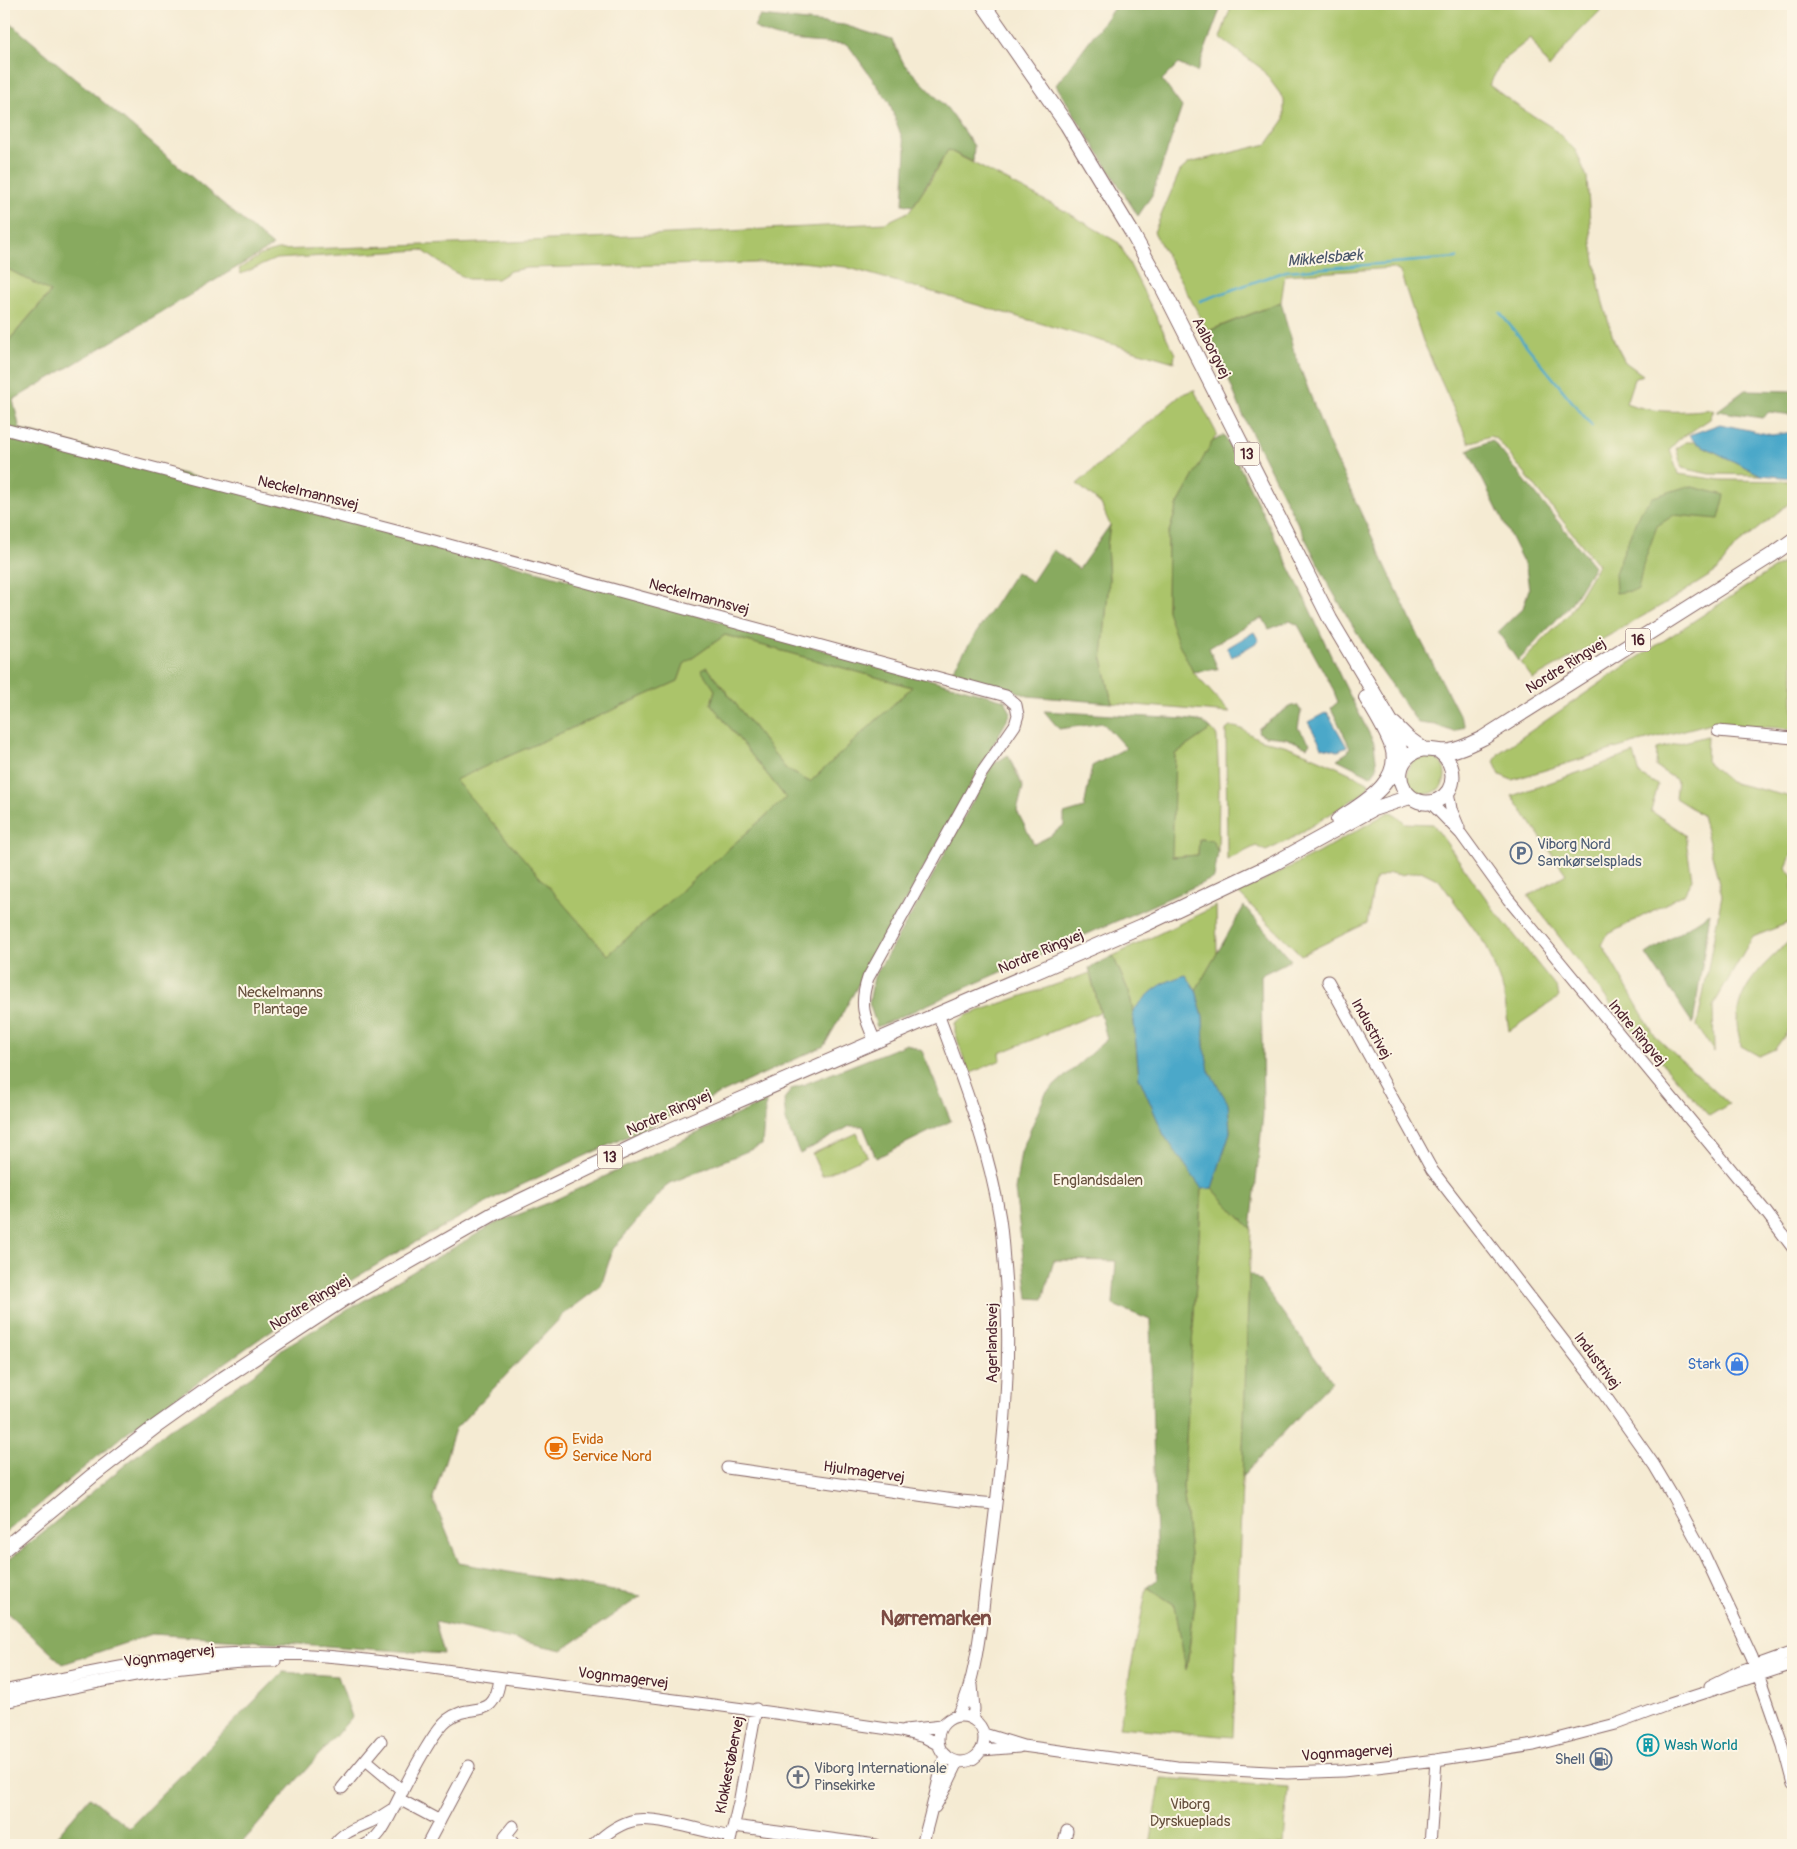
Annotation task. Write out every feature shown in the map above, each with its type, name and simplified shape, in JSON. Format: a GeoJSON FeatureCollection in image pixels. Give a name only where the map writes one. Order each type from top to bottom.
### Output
{"type":"FeatureCollection","features":[{"type":"Feature","properties":{"kind":"main road","name":"Aalborgvej"},"geometry":{"type":"LineString","coordinates":[[983,4],[1066,125],[1132,232],[1185,332],[1330,619],[1390,720],[1404,760]]}},
{"type":"Feature","properties":{"kind":"main road","name":"Nordre Ringvej"},"geometry":{"type":"LineString","coordinates":[[1440,752],[1460,749],[1483,738],[1793,540]]}},
{"type":"Feature","properties":{"kind":"main road","name":"13"},"geometry":{"type":"LineString","coordinates":[[1273,864],[1375,794],[1389,776],[1393,762],[1392,748],[1358,684],[1330,619]]}},
{"type":"Feature","properties":{"kind":"main road","name":"Aalborgvej"},"geometry":{"type":"LineString","coordinates":[[1390,720],[1408,738],[1424,749]]}},
{"type":"Feature","properties":{"kind":"main road","name":"Nordre Ringvej"},"geometry":{"type":"LineString","coordinates":[[1453,772],[1483,738]]}},
{"type":"Feature","properties":{"kind":"main road","name":"13"},"geometry":{"type":"LineString","coordinates":[[1424,749],[1440,752]]}},
{"type":"Feature","properties":{"kind":"main road"},"geometry":{"type":"LineString","coordinates":[[1424,749],[1409,755],[1404,760],[1401,767],[1400,780],[1402,787],[1410,797],[1423,802],[1437,800],[1448,792],[1452,782],[1453,772],[1449,760],[1440,752]]}},
{"type":"Feature","properties":{"kind":"main road","name":"Nordre Ringvej"},"geometry":{"type":"LineString","coordinates":[[1373,809],[1389,795],[1400,780]]}},
{"type":"Feature","properties":{"kind":"main road","name":"Nordre Ringvej"},"geometry":{"type":"LineString","coordinates":[[4,1549],[92,1476],[221,1380],[344,1299],[493,1214],[654,1137],[1142,926],[1273,864],[1373,809],[1410,797]]}},
{"type":"Feature","properties":{"kind":"street","name":"Neckelmannsvej"},"geometry":{"type":"LineString","coordinates":[[4,429],[446,544],[1006,696],[1016,705],[1018,715],[1015,725],[981,774],[868,978],[863,992],[862,1006],[865,1020],[875,1041]]}},
{"type":"Feature","properties":{"kind":"street"},"geometry":{"type":"LineString","coordinates":[[1718,731],[1793,738]]}},
{"type":"Feature","properties":{"kind":"street","name":"Indre Ringvej"},"geometry":{"type":"LineString","coordinates":[[1448,792],[1451,809],[1461,834]]}},
{"type":"Feature","properties":{"kind":"street","name":"Indre Ringvej"},"geometry":{"type":"LineString","coordinates":[[1430,802],[1461,834],[1514,906],[1766,1212],[1793,1248]]}},
{"type":"Feature","properties":{"kind":"street","name":"Industrivej"},"geometry":{"type":"LineString","coordinates":[[1328,981],[1432,1170],[1594,1380],[1654,1465],[1704,1554],[1756,1671],[1783,1746],[1793,1784]]}},
{"type":"Feature","properties":{"kind":"street","name":"Agerlandsvej"},"geometry":{"type":"LineString","coordinates":[[938,1014],[985,1148],[1000,1220],[1008,1296],[1007,1407],[972,1680],[973,1718]]}},
{"type":"Feature","properties":{"kind":"street","name":"Hjulmagervej"},"geometry":{"type":"LineString","coordinates":[[727,1468],[961,1501],[996,1504]]}},
{"type":"Feature","properties":{"kind":"street","name":"Vognmagervej"},"geometry":{"type":"LineString","coordinates":[[984,1734],[1023,1746],[1177,1767],[1287,1773],[1343,1771],[1436,1760],[1534,1745],[1616,1724],[1756,1671],[1793,1652]]}},
{"type":"Feature","properties":{"kind":"street","name":"Vognmagervej"},"geometry":{"type":"LineString","coordinates":[[4,1691],[110,1668],[193,1656],[254,1653],[298,1654],[756,1709],[901,1731],[939,1744]]}},
{"type":"Feature","properties":{"kind":"street","name":"Vognmagervej"},"geometry":{"type":"LineString","coordinates":[[4,1702],[112,1679],[168,1670],[254,1661],[342,1658]]}},
{"type":"Feature","properties":{"kind":"street","name":"Vognmagervej"},"geometry":{"type":"LineString","coordinates":[[1756,1671],[1793,1664]]}},
{"type":"Feature","properties":{"kind":"street"},"geometry":{"type":"LineString","coordinates":[[365,1845],[376,1837],[388,1822],[398,1799],[432,1738],[444,1723],[455,1714],[483,1709],[492,1703],[498,1693],[500,1678]]}},
{"type":"Feature","properties":{"kind":"street","name":"Agerlandsvej"},"geometry":{"type":"LineString","coordinates":[[958,1716],[972,1680]]}},
{"type":"Feature","properties":{"kind":"street","name":"Klokkestøbervej"},"geometry":{"type":"LineString","coordinates":[[756,1709],[731,1836],[876,1845]]}},
{"type":"Feature","properties":{"kind":"street"},"geometry":{"type":"LineString","coordinates":[[958,1716],[973,1718],[980,1724],[984,1734],[982,1750],[972,1760],[958,1762],[945,1755],[939,1744],[938,1738],[942,1726],[951,1718],[958,1716]]}},
{"type":"Feature","properties":{"kind":"street","name":"Vognmagervej"},"geometry":{"type":"LineString","coordinates":[[901,1731],[942,1726]]}},
{"type":"Feature","properties":{"kind":"street"},"geometry":{"type":"LineString","coordinates":[[342,1788],[381,1740]]}},
{"type":"Feature","properties":{"kind":"street","name":"Vognmagervej"},"geometry":{"type":"LineString","coordinates":[[982,1750],[1023,1746]]}},
{"type":"Feature","properties":{"kind":"street"},"geometry":{"type":"LineString","coordinates":[[922,1845],[932,1813],[935,1790],[945,1755]]}},
{"type":"Feature","properties":{"kind":"street"},"geometry":{"type":"LineString","coordinates":[[366,1760],[398,1799],[440,1821]]}},
{"type":"Feature","properties":{"kind":"street"},"geometry":{"type":"LineString","coordinates":[[1430,1845],[1436,1760]]}},
{"type":"Feature","properties":{"kind":"street"},"geometry":{"type":"LineString","coordinates":[[932,1813],[958,1762]]}},
{"type":"Feature","properties":{"kind":"street"},"geometry":{"type":"LineString","coordinates":[[427,1845],[469,1766]]}},
{"type":"Feature","properties":{"kind":"street"},"geometry":{"type":"LineString","coordinates":[[334,1845],[349,1830],[370,1822],[398,1799]]}},
{"type":"Feature","properties":{"kind":"street"},"geometry":{"type":"LineString","coordinates":[[594,1845],[603,1836],[617,1827],[635,1820],[651,1820],[731,1836]]}},
{"type":"Feature","properties":{"kind":"street"},"geometry":{"type":"LineString","coordinates":[[513,1826],[505,1836],[516,1845]]}},
{"type":"Feature","properties":{"kind":"street"},"geometry":{"type":"LineString","coordinates":[[1063,1845],[1067,1831]]}},
{"type":"Feature","properties":{"kind":"green space"},"geometry":{"type":"Polygon","coordinates":[[[1117,4],[1222,4],[1197,72],[1178,64],[1162,80],[1182,107],[1152,195],[1138,216],[1056,85],[1117,4]]]}},
{"type":"Feature","properties":{"kind":"green space"},"geometry":{"type":"Polygon","coordinates":[[[1232,4],[1607,4],[1575,36],[1549,68],[1531,38],[1503,60],[1489,85],[1519,107],[1553,128],[1576,151],[1587,177],[1591,237],[1601,296],[1614,341],[1625,362],[1643,375],[1634,379],[1626,403],[1659,411],[1714,409],[1710,419],[1678,440],[1670,449],[1678,474],[1721,480],[1793,481],[1793,500],[1734,548],[1717,571],[1671,600],[1533,679],[1521,663],[1569,614],[1598,565],[1497,439],[1490,436],[1469,443],[1423,341],[1400,272],[1393,268],[1285,275],[1281,302],[1208,331],[1154,232],[1180,171],[1189,163],[1267,144],[1284,120],[1284,99],[1261,68],[1220,38],[1232,4]]]}},
{"type":"Feature","properties":{"kind":"green space"},"geometry":{"type":"Polygon","coordinates":[[[760,16],[844,25],[892,40],[904,64],[947,108],[974,146],[973,162],[948,150],[913,206],[903,204],[906,149],[889,102],[851,49],[846,44],[798,41],[774,36],[754,27],[760,16]]]}},
{"type":"Feature","properties":{"kind":"green space","name":"Neckelmanns Plantage"},"geometry":{"type":"Polygon","coordinates":[[[4,18],[273,246],[13,400],[20,429],[1005,700],[1011,713],[824,1046],[500,1195],[398,1252],[286,1320],[127,1432],[4,1534],[4,346],[51,292],[4,267],[4,18]],[[725,635],[684,664],[678,681],[455,780],[608,955],[786,798],[711,704],[715,690],[701,670],[707,667],[786,769],[810,782],[912,687],[725,635]]]}},
{"type":"Feature","properties":{"kind":"green space"},"geometry":{"type":"Polygon","coordinates":[[[948,150],[1063,210],[1119,243],[1175,354],[1174,362],[846,267],[801,262],[527,268],[510,271],[497,279],[468,279],[452,271],[422,250],[276,259],[241,274],[239,269],[261,255],[277,250],[511,242],[885,223],[910,211],[948,150]]]}},
{"type":"Feature","properties":{"kind":"green space"},"geometry":{"type":"Polygon","coordinates":[[[4,267],[51,291],[4,346],[4,267]]]}},
{"type":"Feature","properties":{"kind":"green space"},"geometry":{"type":"Polygon","coordinates":[[[1281,302],[1293,349],[1328,442],[1413,625],[1465,726],[1454,732],[1435,725],[1418,723],[1372,658],[1331,589],[1245,420],[1209,331],[1281,302]]]}},
{"type":"Feature","properties":{"kind":"green space"},"geometry":{"type":"Polygon","coordinates":[[[1194,390],[1217,434],[1178,504],[1168,535],[1167,610],[1193,672],[1230,713],[1112,703],[1102,658],[1109,580],[1107,546],[1110,525],[1101,504],[1077,484],[1181,395],[1194,390]]]}},
{"type":"Feature","properties":{"kind":"green space"},"geometry":{"type":"Polygon","coordinates":[[[1745,390],[1793,391],[1793,415],[1769,412],[1762,418],[1717,411],[1745,390]]]}},
{"type":"Feature","properties":{"kind":"green space"},"geometry":{"type":"Polygon","coordinates":[[[1224,435],[1374,743],[1377,768],[1371,776],[1337,759],[1348,752],[1350,747],[1331,708],[1338,702],[1332,687],[1298,625],[1290,621],[1269,629],[1263,618],[1249,624],[1209,648],[1218,669],[1193,672],[1177,640],[1167,611],[1168,535],[1178,504],[1212,442],[1224,435]]]}},
{"type":"Feature","properties":{"kind":"green space"},"geometry":{"type":"Polygon","coordinates":[[[1492,440],[1594,566],[1570,605],[1518,661],[1498,632],[1523,608],[1529,589],[1526,568],[1468,450],[1492,440]]]}},
{"type":"Feature","properties":{"kind":"green space"},"geometry":{"type":"Polygon","coordinates":[[[1686,442],[1695,442],[1761,475],[1709,474],[1682,468],[1676,448],[1686,442]]]}},
{"type":"Feature","properties":{"kind":"green space"},"geometry":{"type":"Polygon","coordinates":[[[1688,486],[1725,495],[1719,519],[1674,515],[1657,526],[1643,565],[1638,590],[1616,593],[1615,573],[1640,511],[1653,497],[1688,486]]]}},
{"type":"Feature","properties":{"kind":"green space"},"geometry":{"type":"Polygon","coordinates":[[[1110,525],[1107,546],[1109,580],[1102,658],[1112,703],[1028,696],[1004,686],[949,675],[1016,572],[1032,582],[1053,550],[1079,569],[1110,525]]]}},
{"type":"Feature","properties":{"kind":"green space"},"geometry":{"type":"Polygon","coordinates":[[[1793,556],[1793,729],[1711,723],[1628,745],[1512,780],[1500,775],[1494,762],[1499,753],[1625,666],[1793,556]]]}},
{"type":"Feature","properties":{"kind":"green space"},"geometry":{"type":"Polygon","coordinates":[[[725,635],[912,687],[810,782],[786,769],[707,667],[702,670],[715,690],[711,704],[786,798],[608,955],[454,780],[678,681],[684,664],[725,635]]]}},
{"type":"Feature","properties":{"kind":"green space"},"geometry":{"type":"Polygon","coordinates":[[[1297,705],[1301,711],[1298,728],[1310,743],[1307,747],[1286,738],[1265,736],[1258,732],[1259,728],[1289,707],[1297,705]]]}},
{"type":"Feature","properties":{"kind":"green space"},"geometry":{"type":"Polygon","coordinates":[[[1044,711],[1184,719],[1203,722],[1211,729],[1175,754],[1172,857],[1198,855],[1199,839],[1212,840],[1218,852],[1214,878],[877,1027],[869,1003],[874,977],[917,905],[992,765],[1008,755],[1023,787],[1017,811],[1034,844],[1050,836],[1064,825],[1064,814],[1084,808],[1092,766],[1126,748],[1103,723],[1059,729],[1044,711]]]}},
{"type":"Feature","properties":{"kind":"green space"},"geometry":{"type":"Polygon","coordinates":[[[1230,727],[1239,728],[1261,740],[1284,745],[1305,753],[1366,781],[1369,783],[1368,788],[1362,794],[1289,840],[1266,851],[1256,846],[1227,860],[1226,730],[1230,727]]]}},
{"type":"Feature","properties":{"kind":"green space"},"geometry":{"type":"Polygon","coordinates":[[[1211,729],[1217,736],[1219,788],[1218,852],[1212,840],[1199,839],[1198,855],[1171,857],[1175,754],[1211,729]]]}},
{"type":"Feature","properties":{"kind":"green space"},"geometry":{"type":"Polygon","coordinates":[[[1707,736],[1706,761],[1730,782],[1793,799],[1793,850],[1786,868],[1793,876],[1793,921],[1753,937],[1713,1006],[1714,1052],[1697,1026],[1722,895],[1702,815],[1675,798],[1677,780],[1656,767],[1657,749],[1707,736]]]}},
{"type":"Feature","properties":{"kind":"green space"},"geometry":{"type":"Polygon","coordinates":[[[1634,753],[1640,775],[1658,785],[1651,811],[1685,834],[1692,879],[1684,894],[1607,935],[1602,945],[1655,1036],[1729,1104],[1709,1116],[1616,1011],[1528,896],[1566,874],[1512,796],[1634,753]]]}},
{"type":"Feature","properties":{"kind":"green space"},"geometry":{"type":"Polygon","coordinates":[[[1426,756],[1440,761],[1445,775],[1440,789],[1426,794],[1412,789],[1407,775],[1412,761],[1426,756]]]}},
{"type":"Feature","properties":{"kind":"green space"},"geometry":{"type":"Polygon","coordinates":[[[1389,812],[1394,813],[1405,823],[1433,824],[1495,911],[1557,988],[1559,997],[1509,1031],[1504,993],[1487,947],[1439,880],[1421,871],[1400,875],[1390,873],[1375,879],[1367,923],[1301,955],[1238,893],[1318,853],[1389,812]]]}},
{"type":"Feature","properties":{"kind":"green space"},"geometry":{"type":"Polygon","coordinates":[[[1216,906],[1217,954],[1196,990],[1186,975],[1177,978],[1156,988],[1133,1011],[1129,992],[1113,956],[1216,906]]]}},
{"type":"Feature","properties":{"kind":"green space"},"geometry":{"type":"Polygon","coordinates":[[[1244,906],[1291,960],[1261,975],[1263,1115],[1251,1229],[1212,1188],[1230,1132],[1228,1104],[1209,1071],[1204,1046],[1203,1017],[1196,990],[1244,906]]]}},
{"type":"Feature","properties":{"kind":"green space"},"geometry":{"type":"Polygon","coordinates":[[[1710,913],[1693,1024],[1646,954],[1710,913]]]}},
{"type":"Feature","properties":{"kind":"green space"},"geometry":{"type":"Polygon","coordinates":[[[1787,943],[1793,943],[1793,1024],[1775,1049],[1759,1056],[1741,1046],[1737,1026],[1738,1010],[1746,988],[1753,978],[1787,943]]]}},
{"type":"Feature","properties":{"kind":"green space","name":"Englandsdalen"},"geometry":{"type":"Polygon","coordinates":[[[1113,956],[1129,992],[1133,1011],[1139,1077],[1164,1135],[1202,1189],[1183,1487],[1195,1602],[1186,1670],[1175,1605],[1147,1587],[1157,1580],[1150,1320],[1113,1305],[1116,1261],[1054,1260],[1043,1299],[1028,1298],[1015,1190],[1021,1152],[1046,1093],[1107,1039],[1089,968],[1113,956]]]}},
{"type":"Feature","properties":{"kind":"green space"},"geometry":{"type":"Polygon","coordinates":[[[1090,973],[1100,1012],[1000,1053],[1001,1060],[969,1074],[955,1032],[955,1023],[967,1015],[1090,973]]]}},
{"type":"Feature","properties":{"kind":"green space"},"geometry":{"type":"Polygon","coordinates":[[[907,1044],[922,1051],[951,1121],[876,1158],[863,1126],[850,1126],[800,1154],[786,1123],[784,1099],[792,1089],[907,1044]]]}},
{"type":"Feature","properties":{"kind":"green space"},"geometry":{"type":"Polygon","coordinates":[[[766,1101],[762,1145],[668,1184],[613,1249],[601,1286],[564,1314],[455,1429],[433,1499],[459,1563],[641,1596],[562,1650],[435,1622],[444,1654],[152,1634],[63,1664],[4,1610],[4,1564],[169,1429],[188,1419],[253,1375],[283,1348],[494,1224],[548,1203],[766,1101]]]}},
{"type":"Feature","properties":{"kind":"green space"},"geometry":{"type":"Polygon","coordinates":[[[857,1133],[867,1156],[822,1176],[812,1154],[857,1133]]]}},
{"type":"Feature","properties":{"kind":"green space"},"geometry":{"type":"Polygon","coordinates":[[[1212,1188],[1251,1229],[1233,1737],[1119,1727],[1147,1587],[1175,1605],[1187,1667],[1195,1602],[1183,1487],[1202,1189],[1212,1188]]]}},
{"type":"Feature","properties":{"kind":"green space"},"geometry":{"type":"Polygon","coordinates":[[[1249,1273],[1259,1280],[1332,1381],[1242,1477],[1249,1273]]]}},
{"type":"Feature","properties":{"kind":"green space"},"geometry":{"type":"Polygon","coordinates":[[[283,1672],[338,1676],[352,1717],[240,1845],[49,1845],[90,1797],[129,1828],[283,1672]]]}},
{"type":"Feature","properties":{"kind":"green space","name":"Viborg Dyrskueplads"},"geometry":{"type":"Polygon","coordinates":[[[1161,1778],[1288,1787],[1284,1845],[1150,1845],[1161,1778]]]}},
{"type":"Feature","properties":{"kind":"water"},"geometry":{"type":"Polygon","coordinates":[[[1720,424],[1772,435],[1793,432],[1793,478],[1761,475],[1695,442],[1689,435],[1720,424]]]}},
{"type":"Feature","properties":{"kind":"water"},"geometry":{"type":"Polygon","coordinates":[[[1254,632],[1259,641],[1232,657],[1227,648],[1254,632]]]}},
{"type":"Feature","properties":{"kind":"water"},"geometry":{"type":"Polygon","coordinates":[[[1327,712],[1347,747],[1338,751],[1322,747],[1308,722],[1327,712]]]}},
{"type":"Feature","properties":{"kind":"water"},"geometry":{"type":"Polygon","coordinates":[[[1186,975],[1196,990],[1203,1017],[1204,1046],[1209,1071],[1228,1103],[1230,1132],[1212,1188],[1202,1189],[1164,1135],[1139,1077],[1133,1011],[1157,988],[1186,975]]]}},
{"type":"Feature","properties":{"kind":"waterway","name":"Mikkelsbæk"},"geometry":{"type":"LineString","coordinates":[[1200,301],[1286,271],[1457,258]]}},
{"type":"Feature","properties":{"kind":"waterway","name":"Mikkelsbæk"},"geometry":{"type":"LineString","coordinates":[[1500,313],[1592,426]]}},
{"type":"Feature","properties":{"kind":"place","name":"Viborg Nord Samkørselsplads"},"geometry":{"type":"Point","coordinates":[1521,853]}},
{"type":"Feature","properties":{"kind":"place","name":"Stark"},"geometry":{"type":"Point","coordinates":[1737,1364]}},
{"type":"Feature","properties":{"kind":"place","name":"Evida Service Nord"},"geometry":{"type":"Point","coordinates":[556,1448]}},
{"type":"Feature","properties":{"kind":"place","name":"Wash World"},"geometry":{"type":"Point","coordinates":[1648,1745]}},
{"type":"Feature","properties":{"kind":"place","name":"Shell"},"geometry":{"type":"Point","coordinates":[1601,1759]}},
{"type":"Feature","properties":{"kind":"place","name":"Viborg Internationale Pinsekirke"},"geometry":{"type":"Point","coordinates":[798,1777]}},
{"type":"Feature","properties":{"kind":"district","name":"Nørremarken"},"geometry":{"type":"Point","coordinates":[936,1618]}}]}
